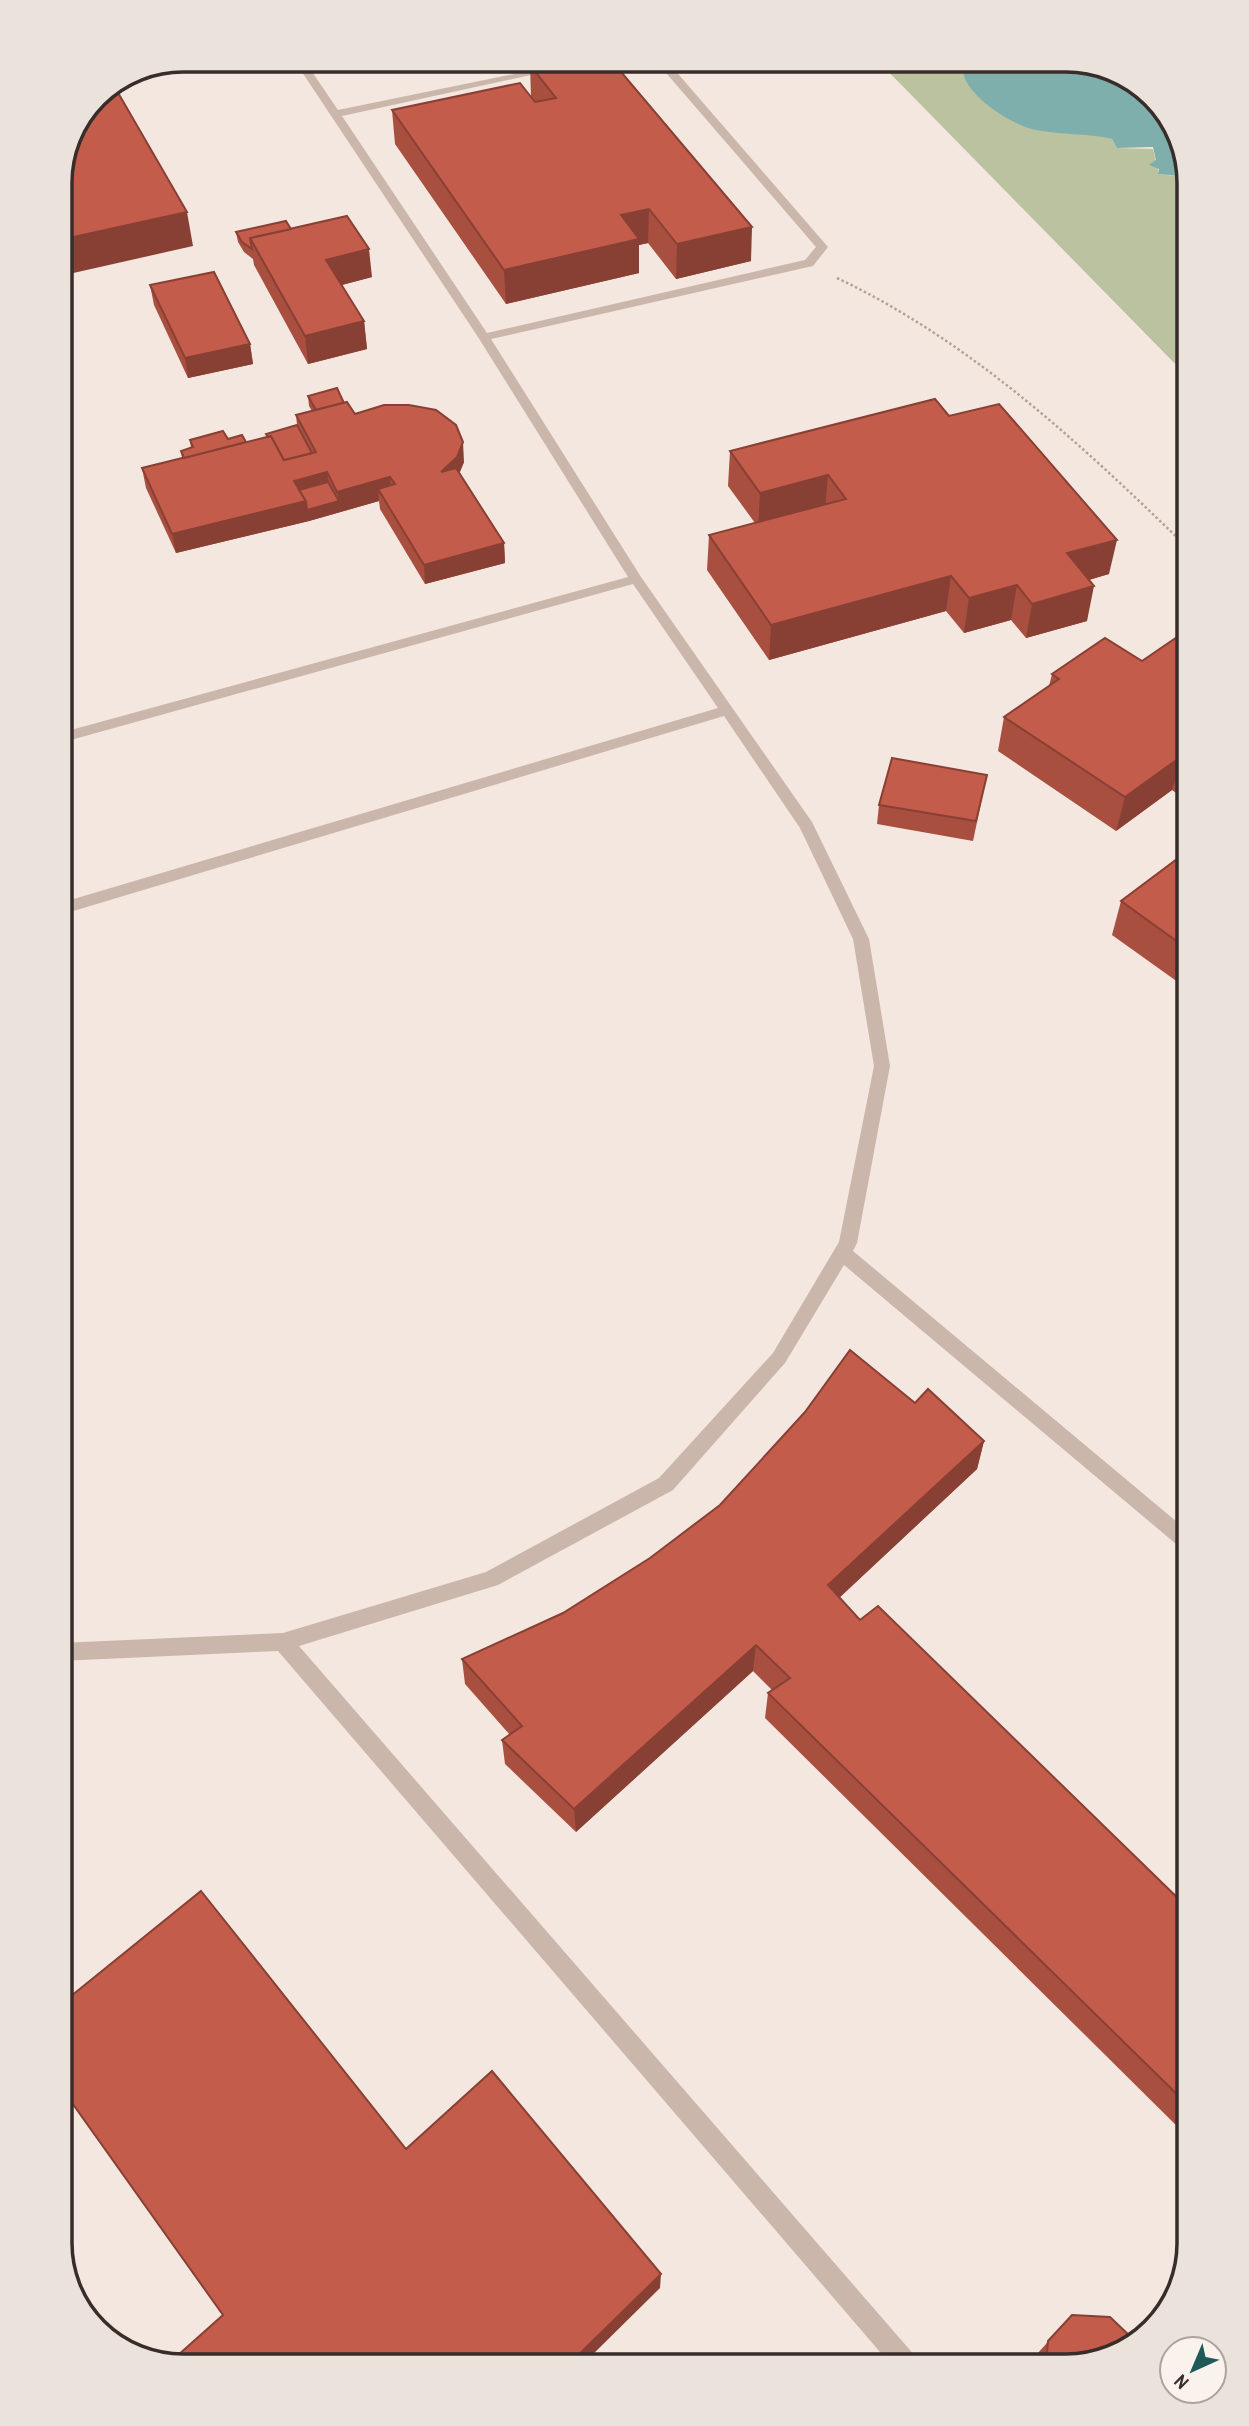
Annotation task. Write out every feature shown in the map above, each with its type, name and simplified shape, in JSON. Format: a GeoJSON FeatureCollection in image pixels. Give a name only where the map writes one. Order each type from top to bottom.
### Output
{"type":"FeatureCollection","features":[{"type":"Feature","properties":{"kind":"lane"},"geometry":{"type":"LineString","coordinates":[[72,1651],[283,1642],[491,1579],[666,1484],[779,1358],[848,1243],[882,1066],[861,939],[807,826],[636,579],[484,337],[307,72]]}},
{"type":"Feature","properties":{"kind":"lane"},"geometry":{"type":"LineString","coordinates":[[335,114],[530,72]]}},
{"type":"Feature","properties":{"kind":"lane"},"geometry":{"type":"LineString","coordinates":[[484,337],[808,263],[822,247],[670,72]]}},
{"type":"Feature","properties":{"kind":"lane"},"geometry":{"type":"LineString","coordinates":[[72,735],[636,579]]}},
{"type":"Feature","properties":{"kind":"lane"},"geometry":{"type":"LineString","coordinates":[[72,905],[728,710]]}},
{"type":"Feature","properties":{"kind":"lane"},"geometry":{"type":"LineString","coordinates":[[842,1252],[1177,1533]]}},
{"type":"Feature","properties":{"kind":"lane"},"geometry":{"type":"LineString","coordinates":[[283,1642],[896,2354]]}},
{"type":"Feature","properties":{"kind":"path"},"geometry":{"type":"LineString","coordinates":[[808,263],[897,308],[975,361],[1119,480],[1177,537]]}},
{"type":"Feature","properties":{"kind":"green space"},"geometry":{"type":"Polygon","coordinates":[[[889,72],[964,72],[964,77],[1089,133],[1112,139],[1117,148],[1153,149],[1159,174],[1176,176],[1177,366],[889,72]]]}},
{"type":"Feature","properties":{"kind":"water"},"geometry":{"type":"Polygon","coordinates":[[[964,72],[1074,72],[1116,83],[1140,99],[1162,127],[1169,140],[1176,176],[1158,174],[1159,169],[1149,165],[1156,160],[1153,147],[1117,148],[1112,139],[1036,130],[1016,123],[975,94],[964,72]]]}},
{"type":"Feature","properties":{"kind":"building"},"geometry":{"type":"Polygon","coordinates":[[[536,72],[621,72],[752,227],[677,244],[649,209],[621,215],[639,239],[504,270],[392,110],[520,83],[535,102],[556,98],[536,72]]]}},
{"type":"Feature","properties":{"kind":"building"},"geometry":{"type":"Polygon","coordinates":[[[118,93],[187,212],[72,237],[72,175],[76,154],[83,133],[95,115],[118,93]]]}},
{"type":"Feature","properties":{"kind":"building"},"geometry":{"type":"Polygon","coordinates":[[[347,216],[369,249],[326,260],[364,321],[305,336],[250,238],[347,216]]]}},
{"type":"Feature","properties":{"kind":"building"},"geometry":{"type":"Polygon","coordinates":[[[286,221],[291,229],[250,238],[252,249],[242,242],[236,232],[286,221]]]}},
{"type":"Feature","properties":{"kind":"building"},"geometry":{"type":"Polygon","coordinates":[[[214,272],[250,344],[185,358],[150,285],[214,272]]]}},
{"type":"Feature","properties":{"kind":"building"},"geometry":{"type":"Polygon","coordinates":[[[337,388],[344,403],[316,410],[308,396],[337,388]]]}},
{"type":"Feature","properties":{"kind":"building"},"geometry":{"type":"Polygon","coordinates":[[[935,399],[949,416],[999,404],[1117,540],[1067,553],[1094,586],[1032,604],[1017,585],[969,598],[951,576],[771,625],[709,535],[846,499],[828,475],[760,493],[730,451],[935,399]]]}},
{"type":"Feature","properties":{"kind":"building"},"geometry":{"type":"Polygon","coordinates":[[[347,402],[355,414],[384,405],[409,405],[436,410],[456,425],[463,442],[457,457],[441,472],[456,468],[504,543],[424,565],[378,489],[395,484],[390,477],[337,492],[327,472],[294,481],[306,501],[172,534],[142,468],[271,436],[284,460],[316,452],[296,415],[347,402]]]}},
{"type":"Feature","properties":{"kind":"building"},"geometry":{"type":"Polygon","coordinates":[[[297,425],[312,453],[284,460],[271,436],[266,434],[297,425]]]}},
{"type":"Feature","properties":{"kind":"building"},"geometry":{"type":"Polygon","coordinates":[[[223,431],[228,439],[242,435],[246,442],[184,458],[181,451],[193,447],[190,440],[223,431]]]}},
{"type":"Feature","properties":{"kind":"building"},"geometry":{"type":"Polygon","coordinates":[[[328,482],[339,501],[307,510],[306,501],[299,490],[328,482]]]}},
{"type":"Feature","properties":{"kind":"building"},"geometry":{"type":"Polygon","coordinates":[[[1177,637],[1177,760],[1125,797],[1004,717],[1059,679],[1052,674],[1105,638],[1142,661],[1177,637]]]}},
{"type":"Feature","properties":{"kind":"building"},"geometry":{"type":"Polygon","coordinates":[[[892,758],[987,775],[976,821],[879,805],[892,758]]]}},
{"type":"Feature","properties":{"kind":"building"},"geometry":{"type":"Polygon","coordinates":[[[1177,859],[1177,941],[1121,901],[1177,859]]]}},
{"type":"Feature","properties":{"kind":"building"},"geometry":{"type":"Polygon","coordinates":[[[850,1350],[915,1403],[928,1389],[984,1441],[828,1585],[860,1620],[878,1606],[1177,1897],[1177,2094],[768,1693],[790,1678],[756,1645],[574,1809],[502,1740],[522,1726],[462,1659],[563,1613],[650,1558],[720,1505],[805,1412],[850,1350]]]}},
{"type":"Feature","properties":{"kind":"building"},"geometry":{"type":"Polygon","coordinates":[[[201,1891],[406,2149],[492,2071],[661,2274],[579,2354],[179,2354],[223,2315],[72,2103],[72,1995],[201,1891]]]}},
{"type":"Feature","properties":{"kind":"building"},"geometry":{"type":"Polygon","coordinates":[[[1072,2315],[1110,2317],[1128,2335],[1109,2346],[1067,2354],[1047,2354],[1048,2341],[1072,2315]]]}}]}
